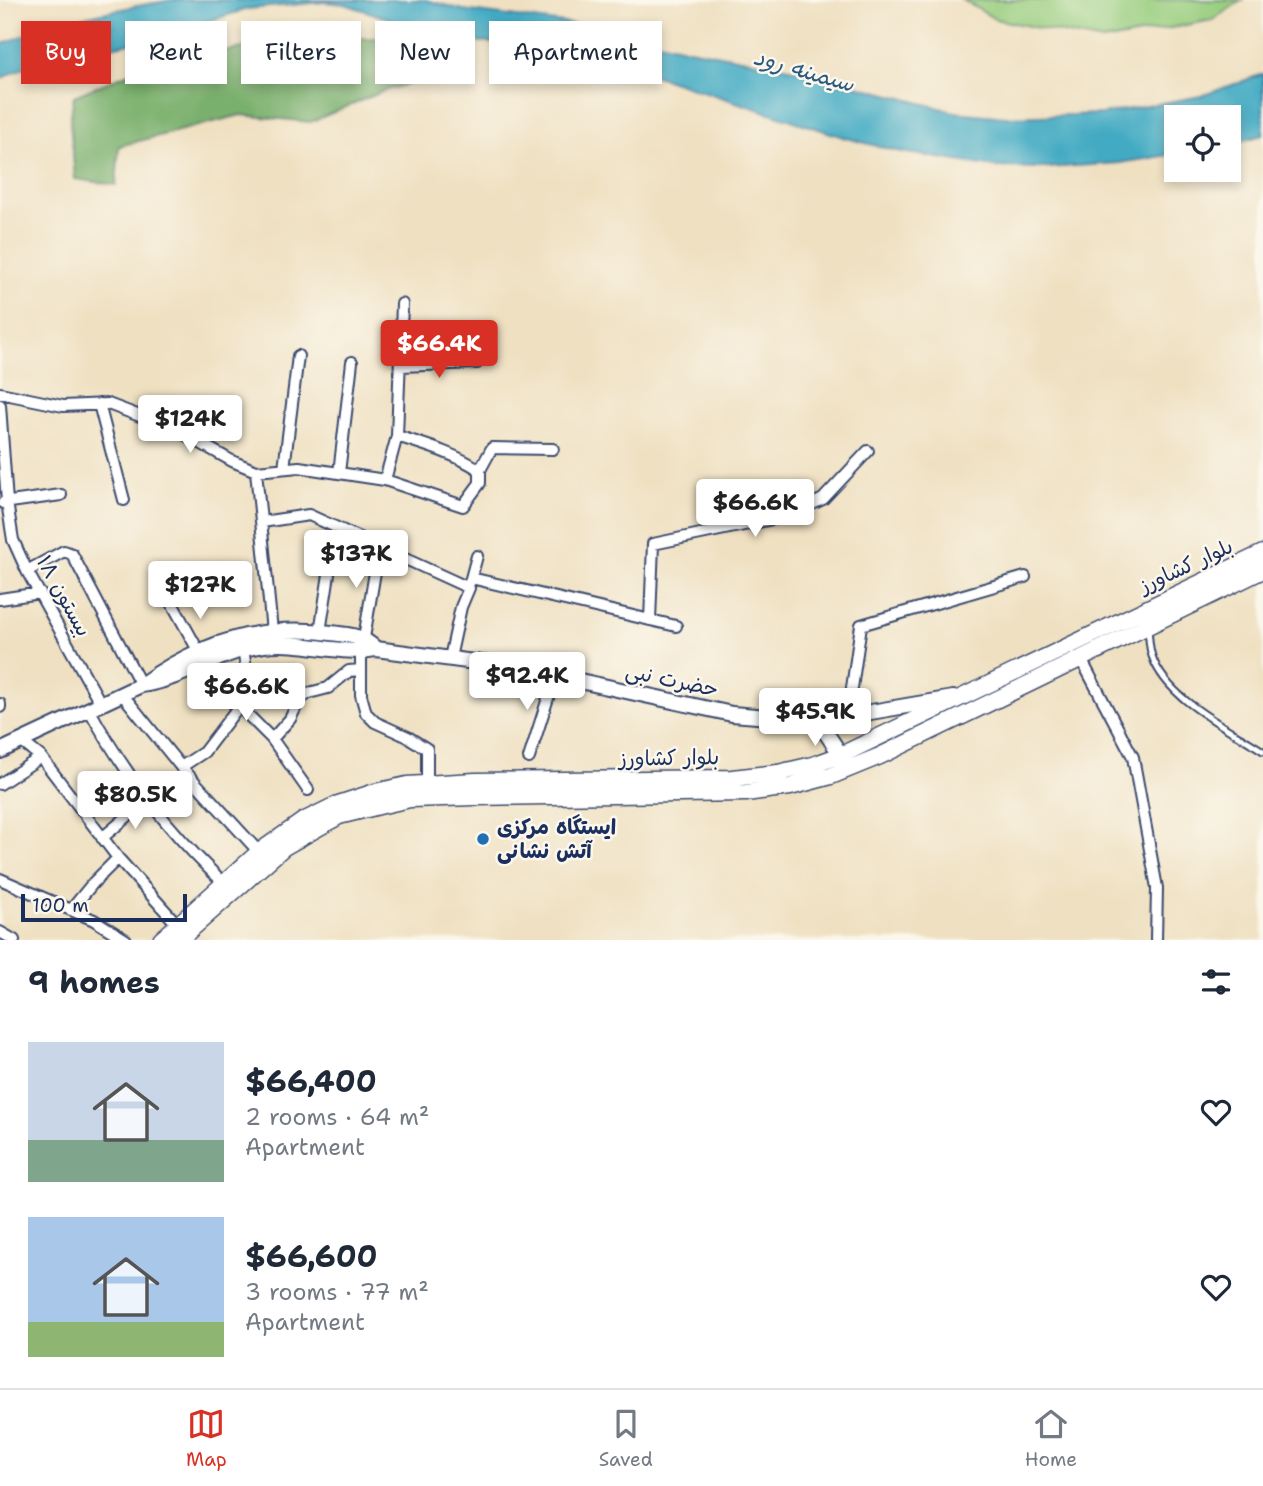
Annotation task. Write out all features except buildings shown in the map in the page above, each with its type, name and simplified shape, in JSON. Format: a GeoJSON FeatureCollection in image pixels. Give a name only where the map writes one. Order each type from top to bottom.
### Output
{"type":"FeatureCollection","features":[{"type":"Feature","properties":{"kind":"main road","name":"بلوار کشاورز"},"geometry":{"type":"LineString","coordinates":[[161,940],[178,932],[284,847],[339,816],[411,799],[475,789],[732,778],[813,765],[841,755],[1263,553]]}},
{"type":"Feature","properties":{"kind":"main road","name":"بلوار کشاورز"},"geometry":{"type":"LineString","coordinates":[[178,932],[259,852],[303,821],[338,804],[375,792],[427,784],[475,789],[746,793],[790,787],[831,776],[880,756],[1263,570]]}},
{"type":"Feature","properties":{"kind":"street"},"geometry":{"type":"LineString","coordinates":[[385,480],[397,436],[402,304]]}},
{"type":"Feature","properties":{"kind":"street"},"geometry":{"type":"LineString","coordinates":[[284,468],[298,356]]}},
{"type":"Feature","properties":{"kind":"street"},"geometry":{"type":"LineString","coordinates":[[338,472],[352,362]]}},
{"type":"Feature","properties":{"kind":"street"},"geometry":{"type":"LineString","coordinates":[[400,366],[477,363]]}},
{"type":"Feature","properties":{"kind":"street"},"geometry":{"type":"LineString","coordinates":[[0,393],[63,406],[108,404],[177,430],[232,461],[256,471],[299,467],[338,472],[385,480],[463,506],[480,483],[480,470],[492,448],[553,449]]}},
{"type":"Feature","properties":{"kind":"street"},"geometry":{"type":"LineString","coordinates":[[99,404],[124,500]]}},
{"type":"Feature","properties":{"kind":"street","name":"بیستون ۱۸"},"geometry":{"type":"LineString","coordinates":[[0,405],[4,503],[13,540],[95,706],[103,735],[147,800],[173,832],[225,884]]}},
{"type":"Feature","properties":{"kind":"street"},"geometry":{"type":"LineString","coordinates":[[397,436],[423,444],[480,470]]}},
{"type":"Feature","properties":{"kind":"street"},"geometry":{"type":"LineString","coordinates":[[650,620],[653,544],[786,516],[823,499],[868,451]]}},
{"type":"Feature","properties":{"kind":"street"},"geometry":{"type":"LineString","coordinates":[[256,471],[272,631]]}},
{"type":"Feature","properties":{"kind":"street"},"geometry":{"type":"LineString","coordinates":[[4,503],[61,495]]}},
{"type":"Feature","properties":{"kind":"street"},"geometry":{"type":"LineString","coordinates":[[262,522],[309,515],[379,548],[470,583],[676,626]]}},
{"type":"Feature","properties":{"kind":"street"},"geometry":{"type":"LineString","coordinates":[[379,548],[363,645],[361,695],[366,713],[375,722],[408,737],[426,750],[427,784]]}},
{"type":"Feature","properties":{"kind":"street"},"geometry":{"type":"LineString","coordinates":[[27,571],[64,551],[72,554],[141,685]]}},
{"type":"Feature","properties":{"kind":"street"},"geometry":{"type":"LineString","coordinates":[[450,658],[461,607],[477,556]]}},
{"type":"Feature","properties":{"kind":"street"},"geometry":{"type":"LineString","coordinates":[[320,632],[329,574]]}},
{"type":"Feature","properties":{"kind":"street"},"geometry":{"type":"LineString","coordinates":[[848,716],[861,625],[1025,577]]}},
{"type":"Feature","properties":{"kind":"street"},"geometry":{"type":"LineString","coordinates":[[0,599],[40,593]]}},
{"type":"Feature","properties":{"kind":"street"},"geometry":{"type":"LineString","coordinates":[[173,605],[199,652]]}},
{"type":"Feature","properties":{"kind":"street"},"geometry":{"type":"LineString","coordinates":[[0,751],[141,685],[199,652],[237,636],[272,631],[320,632],[363,645]]}},
{"type":"Feature","properties":{"kind":"street"},"geometry":{"type":"LineString","coordinates":[[141,685],[166,682],[212,660],[243,649],[279,644],[363,645]]}},
{"type":"Feature","properties":{"kind":"street","name":"حضرت نبی"},"geometry":{"type":"LineString","coordinates":[[363,645],[555,676],[732,714],[818,722],[960,697]]}},
{"type":"Feature","properties":{"kind":"street"},"geometry":{"type":"LineString","coordinates":[[181,767],[204,752],[239,706],[244,696],[247,674],[243,649]]}},
{"type":"Feature","properties":{"kind":"street"},"geometry":{"type":"LineString","coordinates":[[1081,659],[1133,757],[1157,888],[1156,940]]}},
{"type":"Feature","properties":{"kind":"street"},"geometry":{"type":"LineString","coordinates":[[272,739],[290,719],[300,699],[309,693],[328,688],[349,671],[361,670]]}},
{"type":"Feature","properties":{"kind":"street"},"geometry":{"type":"LineString","coordinates":[[529,758],[555,676]]}},
{"type":"Feature","properties":{"kind":"street"},"geometry":{"type":"LineString","coordinates":[[122,694],[181,767],[259,852]]}},
{"type":"Feature","properties":{"kind":"street"},"geometry":{"type":"LineString","coordinates":[[239,706],[272,739],[308,790]]}},
{"type":"Feature","properties":{"kind":"street"},"geometry":{"type":"LineString","coordinates":[[818,722],[841,755]]}},
{"type":"Feature","properties":{"kind":"street"},"geometry":{"type":"LineString","coordinates":[[22,742],[41,757],[178,932]]}},
{"type":"Feature","properties":{"kind":"street"},"geometry":{"type":"LineString","coordinates":[[0,784],[41,757]]}},
{"type":"Feature","properties":{"kind":"street"},"geometry":{"type":"LineString","coordinates":[[102,838],[147,800]]}},
{"type":"Feature","properties":{"kind":"street"},"geometry":{"type":"LineString","coordinates":[[71,910],[118,858]]}},
{"type":"Feature","properties":{"kind":"street"},"geometry":{"type":"LineString","coordinates":[[0,878],[94,920],[126,940]]}},
{"type":"Feature","properties":{"kind":"street"},"geometry":{"type":"LineString","coordinates":[[0,932],[15,940]]}},
{"type":"Feature","properties":{"kind":"lane"},"geometry":{"type":"LineString","coordinates":[[1148,625],[1151,655],[1161,674],[1176,691],[1196,708],[1263,751]]}},
{"type":"Feature","properties":{"kind":"green space"},"geometry":{"type":"Polygon","coordinates":[[[963,0],[1242,0],[1212,20],[1103,41],[995,19],[963,0]]]}},
{"type":"Feature","properties":{"kind":"green space"},"geometry":{"type":"Polygon","coordinates":[[[361,38],[375,38],[375,84],[410,84],[386,90],[311,122],[241,115],[119,146],[116,185],[75,179],[70,121],[74,96],[103,84],[111,84],[111,80],[125,75],[125,84],[227,84],[227,51],[241,48],[241,84],[361,84],[361,38]]]}},
{"type":"Feature","properties":{"kind":"water"},"geometry":{"type":"Polygon","coordinates":[[[173,0],[426,0],[463,10],[548,21],[489,21],[489,43],[475,41],[475,21],[396,21],[345,4],[324,2],[247,9],[208,21],[125,21],[125,44],[111,47],[111,21],[71,21],[173,0]]]}},
{"type":"Feature","properties":{"kind":"water"},"geometry":{"type":"Polygon","coordinates":[[[21,37],[21,69],[0,79],[0,45],[21,37]]]}},
{"type":"Feature","properties":{"kind":"water"},"geometry":{"type":"Polygon","coordinates":[[[662,43],[790,68],[955,112],[1006,117],[1103,114],[1201,96],[1263,74],[1263,135],[1241,141],[1241,105],[1164,105],[1164,156],[1120,163],[1046,168],[995,167],[901,152],[846,138],[662,78],[662,43]]]}},
{"type":"Feature","properties":{"kind":"place","name":"ایستگاه مرکزی آتش نشانی"},"geometry":{"type":"Point","coordinates":[483,839]}},
{"type":"Feature","properties":{"kind":"water label","name":"سیمینه رود"},"geometry":{"type":"Point","coordinates":[804,70]}}]}
